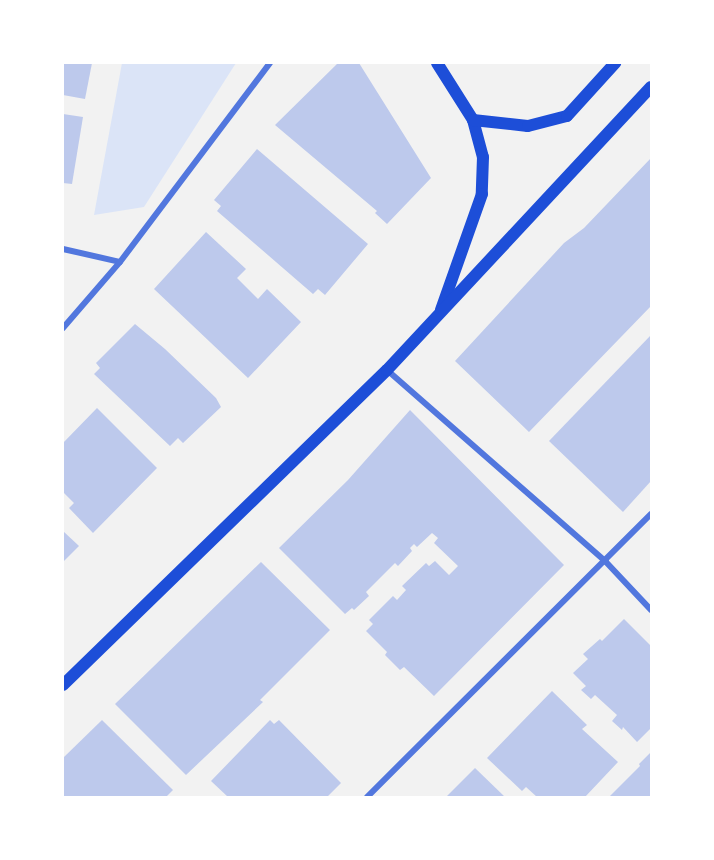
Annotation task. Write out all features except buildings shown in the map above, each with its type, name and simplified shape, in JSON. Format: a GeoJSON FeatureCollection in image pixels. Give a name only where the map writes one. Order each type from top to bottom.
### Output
{"type":"FeatureCollection","features":[{"type":"Feature","properties":{"kind":"main road"},"geometry":{"type":"LineString","coordinates":[[437,63],[473,120],[483,157],[483,194],[438,317]]}},
{"type":"Feature","properties":{"kind":"main road"},"geometry":{"type":"LineString","coordinates":[[473,120],[528,126],[567,116],[615,63]]}},
{"type":"Feature","properties":{"kind":"main road"},"geometry":{"type":"LineString","coordinates":[[63,685],[387,370],[651,87]]}},
{"type":"Feature","properties":{"kind":"street"},"geometry":{"type":"LineString","coordinates":[[63,328],[120,262],[270,63]]}},
{"type":"Feature","properties":{"kind":"street"},"geometry":{"type":"LineString","coordinates":[[63,249],[120,262]]}},
{"type":"Feature","properties":{"kind":"street"},"geometry":{"type":"LineString","coordinates":[[387,370],[606,562],[651,610]]}},
{"type":"Feature","properties":{"kind":"street"},"geometry":{"type":"LineString","coordinates":[[367,797],[606,562],[651,514]]}},
{"type":"Feature","properties":{"kind":"shaded area"},"geometry":{"type":"Polygon","coordinates":[[[122,63],[236,63],[144,207],[94,215],[122,63]]]}}]}
